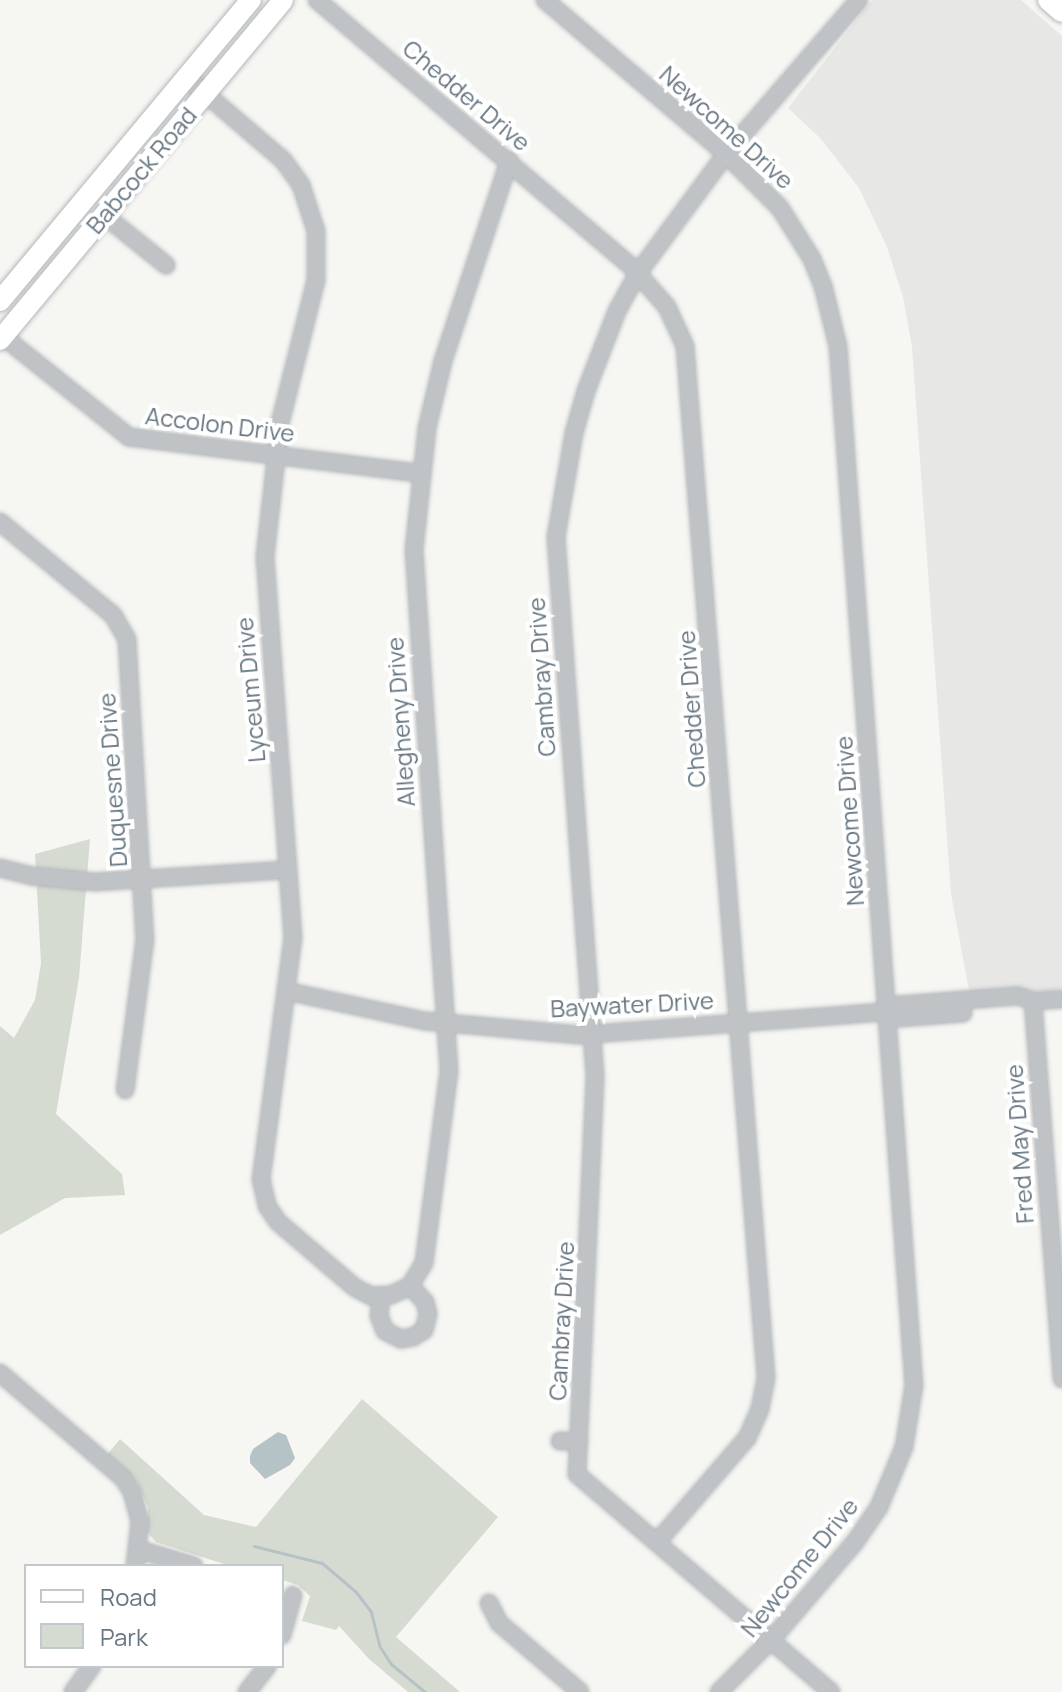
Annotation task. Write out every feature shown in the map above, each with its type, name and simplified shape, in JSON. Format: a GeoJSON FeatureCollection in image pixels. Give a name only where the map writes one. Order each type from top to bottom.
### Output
{"type":"FeatureCollection","features":[{"type":"Feature","properties":{"kind":"main road","name":"Babcock Road"},"geometry":{"type":"LineString","coordinates":[[0,301],[251,0]]}},
{"type":"Feature","properties":{"kind":"main road","name":"Babcock Road"},"geometry":{"type":"LineString","coordinates":[[1,337],[283,0]]}},
{"type":"Feature","properties":{"kind":"main road"},"geometry":{"type":"LineString","coordinates":[[1048,0],[1062,12]]}},
{"type":"Feature","properties":{"kind":"street","name":"Chedder Drive"},"geometry":{"type":"LineString","coordinates":[[317,0],[638,273],[667,307],[681,332],[688,360],[766,1367],[764,1394],[747,1438],[658,1541]]}},
{"type":"Feature","properties":{"kind":"street","name":"Newcome Drive"},"geometry":{"type":"LineString","coordinates":[[545,0],[760,185],[797,232],[823,286],[838,346],[913,1354],[910,1418],[894,1475],[879,1507],[855,1542],[772,1639],[719,1692]]}},
{"type":"Feature","properties":{"kind":"street","name":"Cambray Drive"},"geometry":{"type":"LineString","coordinates":[[831,1692],[577,1474],[595,1127],[592,1033],[556,537],[586,391],[617,311],[638,273],[726,154],[859,0]]}},
{"type":"Feature","properties":{"kind":"street","name":"Lyceum Drive"},"geometry":{"type":"LineString","coordinates":[[186,77],[267,144],[295,174],[308,200],[316,231],[316,280],[287,387],[266,531],[265,581],[293,937],[261,1169],[262,1194],[278,1222],[363,1294],[381,1296]]}},
{"type":"Feature","properties":{"kind":"street","name":"Allegheny Drive"},"geometry":{"type":"LineString","coordinates":[[406,1289],[424,1263],[449,1071],[413,582],[420,473],[443,361],[509,161]]}},
{"type":"Feature","properties":{"kind":"street"},"geometry":{"type":"LineString","coordinates":[[104,215],[166,265]]}},
{"type":"Feature","properties":{"kind":"street","name":"Accolon Drive"},"geometry":{"type":"LineString","coordinates":[[1,337],[129,437],[420,473]]}},
{"type":"Feature","properties":{"kind":"street","name":"Duquesne Drive"},"geometry":{"type":"LineString","coordinates":[[0,522],[113,615],[127,639],[143,880],[143,966],[125,1090]]}},
{"type":"Feature","properties":{"kind":"street"},"geometry":{"type":"LineString","coordinates":[[0,868],[67,881],[143,880],[288,870]]}},
{"type":"Feature","properties":{"kind":"street","name":"Baywater Drive"},"geometry":{"type":"LineString","coordinates":[[286,991],[446,1024],[592,1033],[887,1012],[899,1018],[1018,996],[1033,1001],[1062,999]]}},
{"type":"Feature","properties":{"kind":"street","name":"Fred May Drive"},"geometry":{"type":"LineString","coordinates":[[1033,1001],[1046,1285],[1062,1379]]}},
{"type":"Feature","properties":{"kind":"street"},"geometry":{"type":"LineString","coordinates":[[406,1289],[425,1302],[428,1314],[424,1330],[413,1337],[393,1336],[380,1324],[381,1296],[406,1289]]}},
{"type":"Feature","properties":{"kind":"street"},"geometry":{"type":"LineString","coordinates":[[0,1373],[123,1478],[137,1507],[137,1558],[180,1564]]}},
{"type":"Feature","properties":{"kind":"street"},"geometry":{"type":"LineString","coordinates":[[560,1441],[579,1442]]}},
{"type":"Feature","properties":{"kind":"street"},"geometry":{"type":"LineString","coordinates":[[284,1628],[294,1596]]}},
{"type":"Feature","properties":{"kind":"street"},"geometry":{"type":"LineString","coordinates":[[489,1603],[499,1623],[580,1692]]}},
{"type":"Feature","properties":{"kind":"street"},"geometry":{"type":"LineString","coordinates":[[73,1692],[91,1668]]}},
{"type":"Feature","properties":{"kind":"street"},"geometry":{"type":"LineString","coordinates":[[247,1692],[265,1668]]}},
{"type":"Feature","properties":{"kind":"shaded area"},"geometry":{"type":"Polygon","coordinates":[[[872,0],[1021,0],[1062,36],[1062,989],[970,996],[951,894],[912,347],[903,297],[887,247],[859,188],[821,139],[788,108],[872,0]]]}},
{"type":"Feature","properties":{"kind":"shaded area"},"geometry":{"type":"Polygon","coordinates":[[[278,1432],[286,1435],[295,1458],[290,1465],[265,1479],[250,1463],[250,1456],[253,1449],[278,1432]]]}},
{"type":"Feature","properties":{"kind":"green space"},"geometry":{"type":"Polygon","coordinates":[[[90,839],[79,978],[56,1114],[122,1174],[125,1195],[65,1198],[0,1235],[0,1026],[14,1038],[35,1000],[41,963],[35,854],[90,839]]]}},
{"type":"Feature","properties":{"kind":"green space"},"geometry":{"type":"Polygon","coordinates":[[[362,1399],[498,1517],[396,1637],[460,1692],[408,1692],[369,1659],[339,1626],[336,1630],[302,1621],[310,1596],[298,1585],[284,1581],[284,1564],[224,1564],[156,1542],[147,1532],[148,1507],[137,1482],[106,1456],[120,1439],[204,1515],[256,1527],[362,1399]]]}},
{"type":"Feature","properties":{"kind":"waterway"},"geometry":{"type":"LineString","coordinates":[[254,1546],[322,1563],[356,1592],[371,1612],[380,1647],[391,1664],[425,1692]]}}]}
